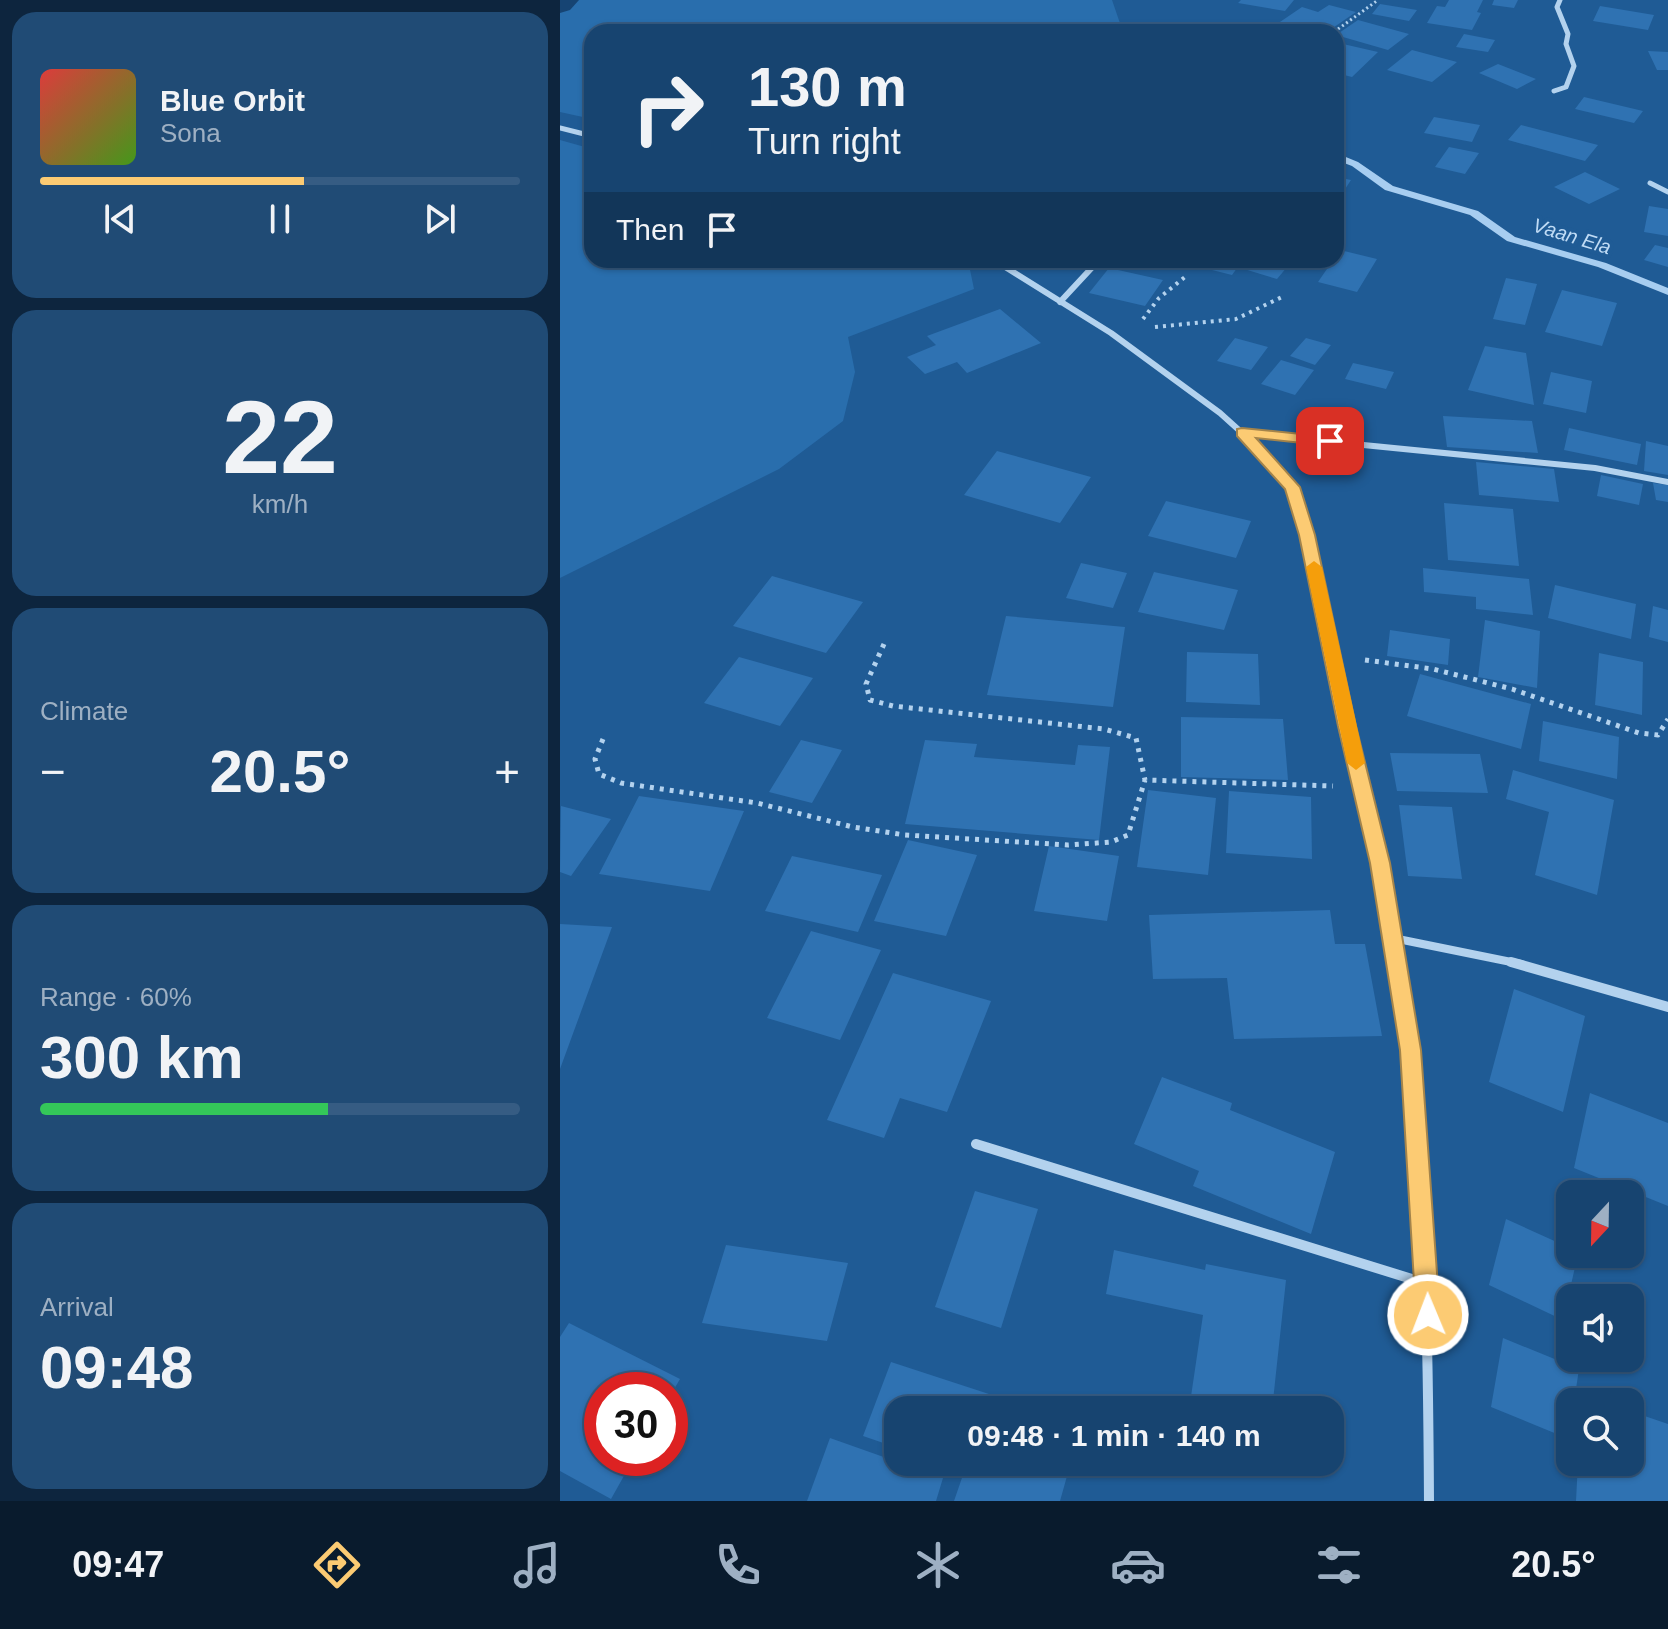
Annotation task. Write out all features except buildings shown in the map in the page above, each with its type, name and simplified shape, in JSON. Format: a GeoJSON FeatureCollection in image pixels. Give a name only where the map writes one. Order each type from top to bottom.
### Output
{"type":"FeatureCollection","features":[{"type":"Feature","properties":{"kind":"street"},"geometry":{"type":"LineString","coordinates":[[1554,91],[1566,87],[1574,66],[1566,44],[1568,34],[1557,7],[1560,0]]}},
{"type":"Feature","properties":{"kind":"street"},"geometry":{"type":"LineString","coordinates":[[560,128],[584,134]]}},
{"type":"Feature","properties":{"kind":"street"},"geometry":{"type":"LineString","coordinates":[[1650,183],[1668,192]]}},
{"type":"Feature","properties":{"kind":"street"},"geometry":{"type":"LineString","coordinates":[[1007,268],[1111,333],[1220,413],[1292,487],[1307,535],[1380,863],[1411,1050],[1428,1284],[1429,1501]]}},
{"type":"Feature","properties":{"kind":"street"},"geometry":{"type":"LineString","coordinates":[[1060,302],[1092,268]]}},
{"type":"Feature","properties":{"kind":"street"},"geometry":{"type":"LineString","coordinates":[[1242,433],[1595,468],[1668,482]]}},
{"type":"Feature","properties":{"kind":"street"},"geometry":{"type":"LineString","coordinates":[[1393,938],[1534,967],[1668,1007]]}},
{"type":"Feature","properties":{"kind":"street"},"geometry":{"type":"LineString","coordinates":[[976,1144],[1428,1284]]}},
{"type":"Feature","properties":{"kind":"path"},"geometry":{"type":"LineString","coordinates":[[1344,25],[1378,0]]}},
{"type":"Feature","properties":{"kind":"path"},"geometry":{"type":"LineString","coordinates":[[1140,328],[1159,298],[1185,277]]}},
{"type":"Feature","properties":{"kind":"path"},"geometry":{"type":"LineString","coordinates":[[1111,333],[1236,319],[1282,297]]}},
{"type":"Feature","properties":{"kind":"path"},"geometry":{"type":"LineString","coordinates":[[603,739],[595,759],[599,774],[621,783],[757,803],[853,827],[905,835],[1068,845],[1111,842],[1128,835],[1145,780],[1140,771],[1140,747],[1136,738],[1115,732],[893,706],[870,700],[866,684],[884,644]]}},
{"type":"Feature","properties":{"kind":"path"},"geometry":{"type":"LineString","coordinates":[[1332,656],[1433,669],[1512,689],[1639,733],[1658,735],[1668,719]]}},
{"type":"Feature","properties":{"kind":"path"},"geometry":{"type":"LineString","coordinates":[[1145,780],[1362,786]]}},
{"type":"Feature","properties":{"kind":"shaded area"},"geometry":{"type":"Polygon","coordinates":[[[560,0],[1112,0],[1120,24],[584,24],[584,117],[560,112],[560,0]]]}},
{"type":"Feature","properties":{"kind":"shaded area"},"geometry":{"type":"Polygon","coordinates":[[[560,140],[584,147],[584,268],[970,268],[974,289],[848,337],[855,372],[843,421],[779,469],[560,578],[560,140]]]}},
{"type":"Feature","properties":{"kind":"waterway"},"geometry":{"type":"LineString","coordinates":[[560,4],[565,0]]}},
{"type":"Feature","properties":{"kind":"waterway","name":"Vaan Ela"},"geometry":{"type":"LineString","coordinates":[[1344,159],[1389,188],[1474,213],[1511,239],[1602,265],[1668,292]]}},
{"type":"Feature","properties":{"kind":"slow traffic"},"geometry":{"type":"LineString","coordinates":[[1314,567],[1356,763]]}},
{"type":"Feature","properties":{"kind":"route"},"geometry":{"type":"LineString","coordinates":[[1330,441],[1242,433],[1292,487],[1307,535],[1347,726],[1380,863],[1411,1050],[1428,1315]]}}]}
